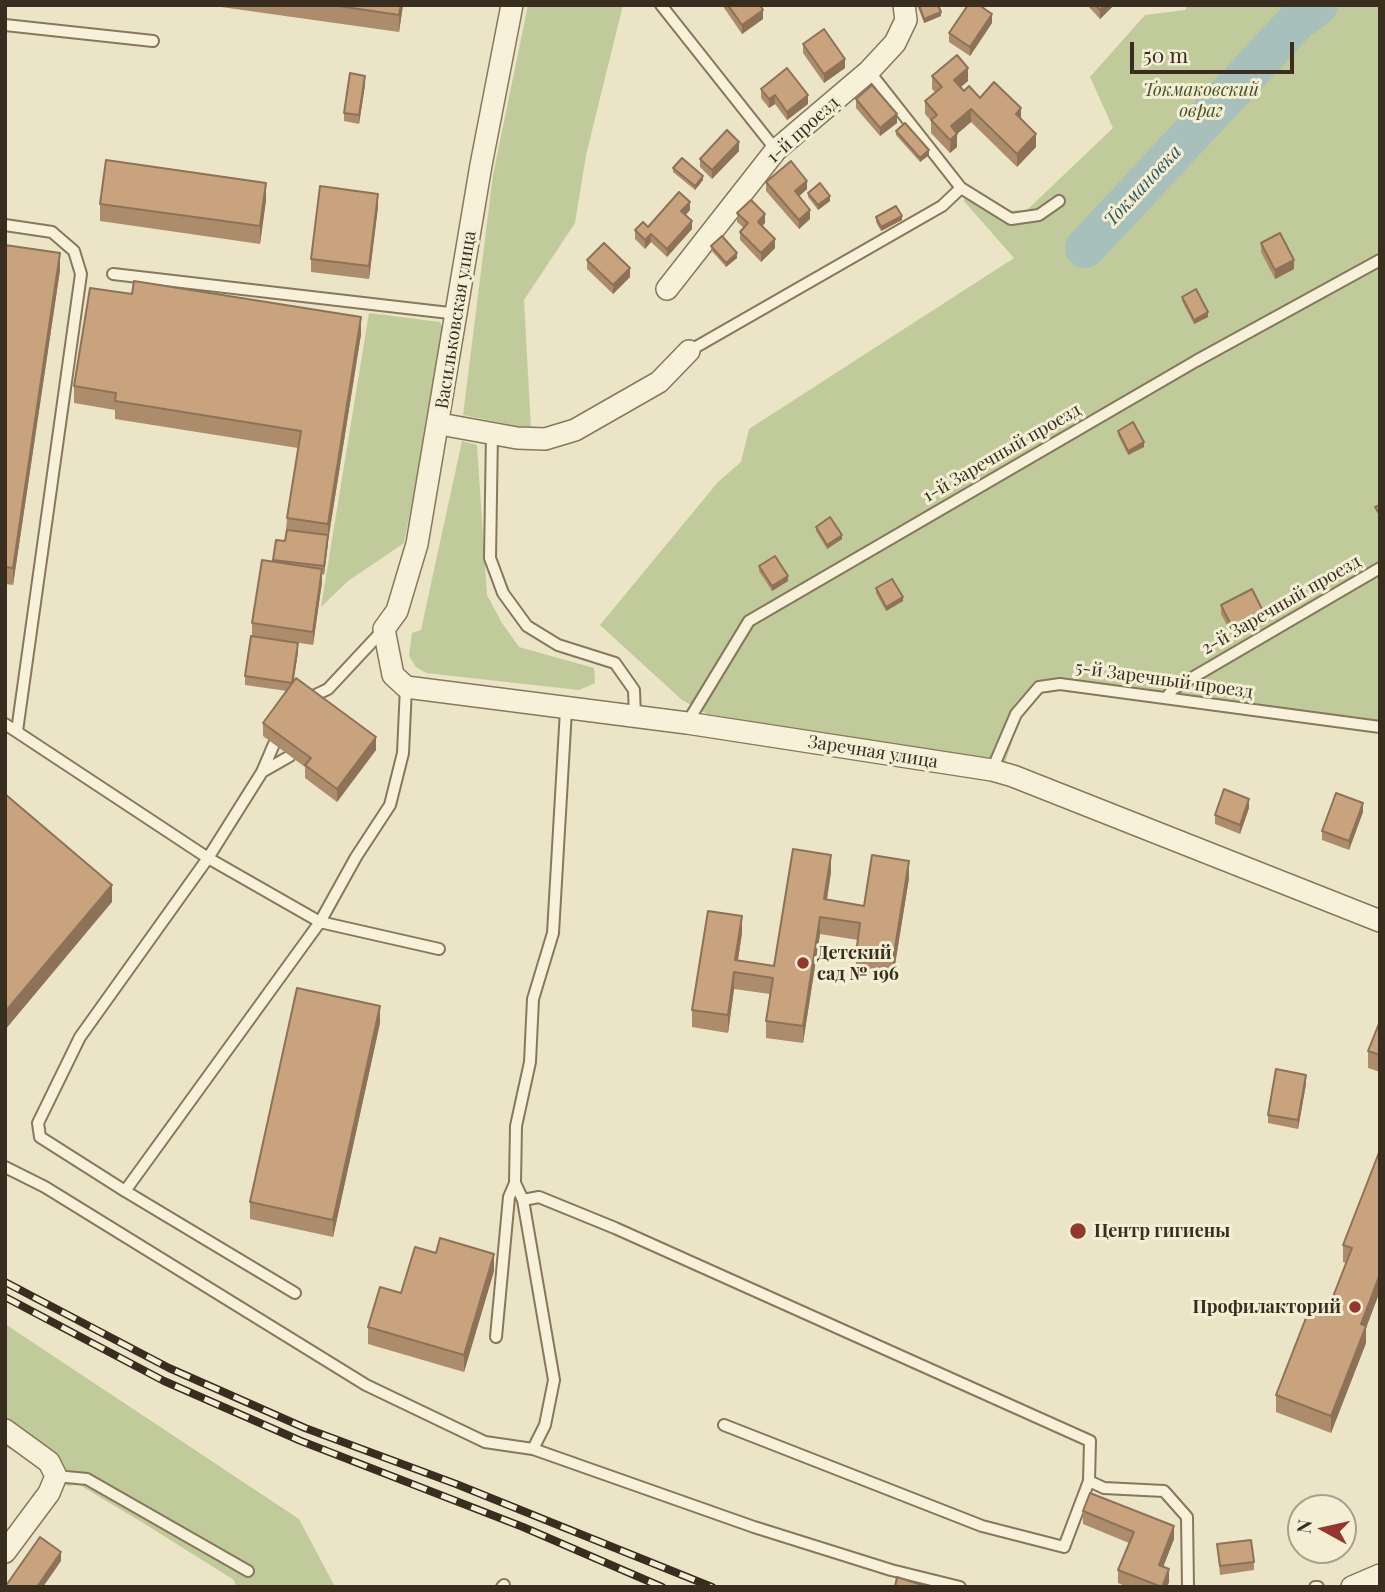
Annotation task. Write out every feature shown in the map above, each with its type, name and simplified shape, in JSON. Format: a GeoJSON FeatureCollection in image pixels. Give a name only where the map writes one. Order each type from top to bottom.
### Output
{"type":"FeatureCollection","features":[{"type":"Feature","properties":{"kind":"street","name":"Васильковская улица"},"geometry":{"type":"LineString","coordinates":[[384,629],[397,611],[417,544],[458,314],[481,165],[512,5]]}},
{"type":"Feature","properties":{"kind":"street","name":"1-й проезд"},"geometry":{"type":"LineString","coordinates":[[667,289],[776,150],[869,71],[895,43],[906,20],[904,5]]}},
{"type":"Feature","properties":{"kind":"street"},"geometry":{"type":"LineString","coordinates":[[439,424],[545,439],[575,430],[659,382],[690,351]]}},
{"type":"Feature","properties":{"kind":"street"},"geometry":{"type":"LineString","coordinates":[[384,629],[393,675],[406,687]]}},
{"type":"Feature","properties":{"kind":"street","name":"Заречная улица"},"geometry":{"type":"LineString","coordinates":[[406,687],[566,710],[687,723],[992,770],[1380,921]]}},
{"type":"Feature","properties":{"kind":"street"},"geometry":{"type":"LineString","coordinates":[[5,1430],[49,1462],[56,1476],[49,1493],[5,1552]]}},
{"type":"Feature","properties":{"kind":"street"},"geometry":{"type":"LineString","coordinates":[[1352,1587],[1380,1574]]}},
{"type":"Feature","properties":{"kind":"lane"},"geometry":{"type":"LineString","coordinates":[[661,5],[776,150]]}},
{"type":"Feature","properties":{"kind":"lane"},"geometry":{"type":"LineString","coordinates":[[5,25],[153,41]]}},
{"type":"Feature","properties":{"kind":"lane"},"geometry":{"type":"LineString","coordinates":[[869,71],[961,188],[1011,219],[1039,215],[1059,201]]}},
{"type":"Feature","properties":{"kind":"lane"},"geometry":{"type":"LineString","coordinates":[[690,351],[942,206],[961,188]]}},
{"type":"Feature","properties":{"kind":"lane"},"geometry":{"type":"LineString","coordinates":[[5,225],[52,232],[74,251],[81,274],[17,732]]}},
{"type":"Feature","properties":{"kind":"lane","name":"1-й Заречный проезд"},"geometry":{"type":"LineString","coordinates":[[687,723],[749,621],[1196,361],[1380,260]]}},
{"type":"Feature","properties":{"kind":"lane"},"geometry":{"type":"LineString","coordinates":[[113,274],[458,314]]}},
{"type":"Feature","properties":{"kind":"lane"},"geometry":{"type":"LineString","coordinates":[[492,433],[490,558],[503,593],[527,626],[558,645],[615,663],[634,690],[635,717]]}},
{"type":"Feature","properties":{"kind":"lane","name":"2-й Заречный проезд"},"geometry":{"type":"LineString","coordinates":[[1167,697],[1173,689],[1380,568]]}},
{"type":"Feature","properties":{"kind":"lane"},"geometry":{"type":"LineString","coordinates":[[307,699],[326,694],[384,629]]}},
{"type":"Feature","properties":{"kind":"lane","name":"5-й Заречный проезд"},"geometry":{"type":"LineString","coordinates":[[992,770],[1016,714],[1039,687],[1060,684],[1380,727]]}},
{"type":"Feature","properties":{"kind":"lane"},"geometry":{"type":"LineString","coordinates":[[125,1191],[320,922],[356,857],[390,805],[403,753],[406,687]]}},
{"type":"Feature","properties":{"kind":"lane"},"geometry":{"type":"LineString","coordinates":[[496,1337],[509,1197],[515,1183],[516,1126],[530,1062],[533,999],[553,933],[566,710]]}},
{"type":"Feature","properties":{"kind":"lane"},"geometry":{"type":"LineString","coordinates":[[5,724],[208,858],[320,922],[439,949]]}},
{"type":"Feature","properties":{"kind":"lane"},"geometry":{"type":"LineString","coordinates":[[274,744],[262,772],[208,858],[80,1037],[38,1123],[40,1137],[295,1293]]}},
{"type":"Feature","properties":{"kind":"lane"},"geometry":{"type":"LineString","coordinates":[[262,772],[290,755]]}},
{"type":"Feature","properties":{"kind":"lane"},"geometry":{"type":"LineString","coordinates":[[5,1167],[45,1187],[366,1385],[485,1443],[533,1448],[754,1527],[891,1570],[960,1587]]}},
{"type":"Feature","properties":{"kind":"lane"},"geometry":{"type":"LineString","coordinates":[[515,1183],[523,1200],[554,1380],[545,1425],[533,1448]]}},
{"type":"Feature","properties":{"kind":"lane"},"geometry":{"type":"LineString","coordinates":[[523,1200],[539,1197],[615,1228],[1090,1441],[1089,1481],[1064,1547],[982,1526],[724,1425]]}},
{"type":"Feature","properties":{"kind":"lane"},"geometry":{"type":"LineString","coordinates":[[56,1476],[87,1479],[248,1571]]}},
{"type":"Feature","properties":{"kind":"lane"},"geometry":{"type":"LineString","coordinates":[[1089,1481],[1104,1488],[1164,1491],[1187,1517],[1188,1587]]}},
{"type":"Feature","properties":{"kind":"green space"},"geometry":{"type":"Polygon","coordinates":[[[528,5],[623,5],[586,155],[575,223],[524,300],[531,429],[463,415],[493,175],[528,5]]]}},
{"type":"Feature","properties":{"kind":"green space","name":"Токмаковский овраг"},"geometry":{"type":"Polygon","coordinates":[[[1188,5],[1380,5],[1380,732],[1167,700],[1059,690],[1041,692],[1021,714],[1005,763],[707,714],[682,700],[600,625],[718,482],[741,462],[749,429],[1014,258],[963,200],[977,196],[1007,211],[1027,210],[1113,128],[1090,77],[1145,15],[1185,10],[1188,5]]]}},
{"type":"Feature","properties":{"kind":"green space"},"geometry":{"type":"Polygon","coordinates":[[[369,313],[440,322],[445,331],[404,543],[348,581],[321,607],[369,313]]]}},
{"type":"Feature","properties":{"kind":"green space"},"geometry":{"type":"Polygon","coordinates":[[[462,441],[477,445],[487,595],[502,623],[519,647],[594,668],[595,683],[579,690],[426,673],[416,667],[409,656],[412,633],[421,630],[462,441]]]}},
{"type":"Feature","properties":{"kind":"green space"},"geometry":{"type":"Polygon","coordinates":[[[5,1324],[299,1519],[335,1587],[236,1587],[234,1580],[140,1521],[78,1484],[68,1486],[45,1476],[42,1468],[5,1446],[5,1324]]]}},
{"type":"Feature","properties":{"kind":"building"},"geometry":{"type":"Polygon","coordinates":[[[332,5],[401,5],[399,15],[332,5]]]}},
{"type":"Feature","properties":{"kind":"building"},"geometry":{"type":"Polygon","coordinates":[[[728,5],[760,5],[763,10],[742,25],[728,5]]]}},
{"type":"Feature","properties":{"kind":"building"},"geometry":{"type":"Polygon","coordinates":[[[919,5],[938,5],[941,12],[924,19],[919,5]]]}},
{"type":"Feature","properties":{"kind":"building"},"geometry":{"type":"Polygon","coordinates":[[[968,5],[979,5],[992,14],[970,47],[949,33],[968,5]]]}},
{"type":"Feature","properties":{"kind":"building"},"geometry":{"type":"Polygon","coordinates":[[[824,29],[845,59],[824,74],[803,44],[824,29]]]}},
{"type":"Feature","properties":{"kind":"building"},"geometry":{"type":"Polygon","coordinates":[[[957,55],[968,68],[954,80],[964,91],[969,86],[980,98],[994,82],[1021,108],[1016,114],[1036,134],[1017,154],[971,109],[951,126],[957,134],[950,140],[931,120],[937,115],[925,101],[942,87],[932,76],[957,55]]]}},
{"type":"Feature","properties":{"kind":"building"},"geometry":{"type":"Polygon","coordinates":[[[787,68],[808,95],[787,112],[775,95],[769,99],[761,89],[787,68]]]}},
{"type":"Feature","properties":{"kind":"building"},"geometry":{"type":"Polygon","coordinates":[[[350,73],[365,76],[359,115],[344,113],[350,73]]]}},
{"type":"Feature","properties":{"kind":"building"},"geometry":{"type":"Polygon","coordinates":[[[872,85],[897,114],[880,128],[856,99],[872,85]]]}},
{"type":"Feature","properties":{"kind":"building"},"geometry":{"type":"Polygon","coordinates":[[[905,123],[929,150],[920,158],[896,131],[905,123]]]}},
{"type":"Feature","properties":{"kind":"building"},"geometry":{"type":"Polygon","coordinates":[[[727,130],[739,142],[712,170],[700,159],[727,130]]]}},
{"type":"Feature","properties":{"kind":"building"},"geometry":{"type":"Polygon","coordinates":[[[682,158],[703,176],[695,186],[673,168],[682,158]]]}},
{"type":"Feature","properties":{"kind":"building"},"geometry":{"type":"Polygon","coordinates":[[[106,160],[266,183],[260,226],[100,204],[106,160]]]}},
{"type":"Feature","properties":{"kind":"building"},"geometry":{"type":"Polygon","coordinates":[[[791,161],[807,181],[795,191],[810,210],[799,220],[766,182],[791,161]]]}},
{"type":"Feature","properties":{"kind":"building"},"geometry":{"type":"Polygon","coordinates":[[[820,183],[830,196],[818,205],[808,193],[820,183]]]}},
{"type":"Feature","properties":{"kind":"building"},"geometry":{"type":"Polygon","coordinates":[[[320,186],[378,194],[369,266],[311,259],[320,186]]]}},
{"type":"Feature","properties":{"kind":"building"},"geometry":{"type":"Polygon","coordinates":[[[679,192],[690,202],[681,211],[692,221],[667,249],[651,234],[645,240],[635,230],[643,222],[648,227],[679,192]]]}},
{"type":"Feature","properties":{"kind":"building"},"geometry":{"type":"Polygon","coordinates":[[[751,200],[765,214],[758,222],[775,239],[761,253],[740,232],[748,223],[737,213],[751,200]]]}},
{"type":"Feature","properties":{"kind":"building"},"geometry":{"type":"Polygon","coordinates":[[[896,206],[902,216],[881,227],[876,217],[896,206]]]}},
{"type":"Feature","properties":{"kind":"building"},"geometry":{"type":"Polygon","coordinates":[[[1280,233],[1294,260],[1275,270],[1261,243],[1280,233]]]}},
{"type":"Feature","properties":{"kind":"building"},"geometry":{"type":"Polygon","coordinates":[[[722,236],[737,253],[726,263],[711,246],[722,236]]]}},
{"type":"Feature","properties":{"kind":"building"},"geometry":{"type":"Polygon","coordinates":[[[604,243],[630,268],[613,285],[587,260],[604,243]]]}},
{"type":"Feature","properties":{"kind":"building"},"geometry":{"type":"Polygon","coordinates":[[[5,245],[60,253],[13,568],[5,567],[5,245]]]}},
{"type":"Feature","properties":{"kind":"building"},"geometry":{"type":"Polygon","coordinates":[[[134,281],[361,317],[328,524],[287,518],[301,431],[115,401],[116,393],[74,386],[90,288],[132,294],[134,281]]]}},
{"type":"Feature","properties":{"kind":"building"},"geometry":{"type":"Polygon","coordinates":[[[1196,289],[1208,312],[1194,320],[1182,297],[1196,289]]]}},
{"type":"Feature","properties":{"kind":"building"},"geometry":{"type":"Polygon","coordinates":[[[1133,422],[1144,442],[1128,451],[1118,431],[1133,422]]]}},
{"type":"Feature","properties":{"kind":"building"},"geometry":{"type":"Polygon","coordinates":[[[830,517],[842,535],[827,545],[816,527],[830,517]]]}},
{"type":"Feature","properties":{"kind":"building"},"geometry":{"type":"Polygon","coordinates":[[[287,530],[328,535],[324,566],[273,560],[276,540],[285,541],[287,530]]]}},
{"type":"Feature","properties":{"kind":"building"},"geometry":{"type":"Polygon","coordinates":[[[775,556],[788,576],[772,586],[759,566],[775,556]]]}},
{"type":"Feature","properties":{"kind":"building"},"geometry":{"type":"Polygon","coordinates":[[[262,560],[322,569],[313,632],[252,623],[262,560]]]}},
{"type":"Feature","properties":{"kind":"building"},"geometry":{"type":"Polygon","coordinates":[[[892,579],[903,597],[886,607],[876,588],[892,579]]]}},
{"type":"Feature","properties":{"kind":"building"},"geometry":{"type":"Polygon","coordinates":[[[1252,589],[1263,611],[1232,627],[1221,605],[1252,589]]]}},
{"type":"Feature","properties":{"kind":"building"},"geometry":{"type":"Polygon","coordinates":[[[251,636],[298,643],[292,683],[245,676],[251,636]]]}},
{"type":"Feature","properties":{"kind":"building"},"geometry":{"type":"Polygon","coordinates":[[[296,678],[376,737],[337,789],[305,765],[311,758],[263,723],[296,678]]]}},
{"type":"Feature","properties":{"kind":"building"},"geometry":{"type":"Polygon","coordinates":[[[1224,789],[1249,799],[1240,825],[1215,815],[1224,789]]]}},
{"type":"Feature","properties":{"kind":"building"},"geometry":{"type":"Polygon","coordinates":[[[1336,793],[1363,803],[1349,841],[1322,831],[1336,793]]]}},
{"type":"Feature","properties":{"kind":"building"},"geometry":{"type":"Polygon","coordinates":[[[5,794],[112,885],[5,1012],[5,794]]]}},
{"type":"Feature","properties":{"kind":"building"},"geometry":{"type":"Polygon","coordinates":[[[793,849],[831,855],[824,899],[864,906],[872,855],[909,861],[893,960],[856,954],[860,923],[820,917],[803,1026],[766,1021],[773,978],[734,972],[728,1015],[692,1010],[708,911],[742,916],[735,960],[774,966],[793,849]]]}},
{"type":"Feature","properties":{"kind":"building"},"geometry":{"type":"Polygon","coordinates":[[[297,988],[380,1006],[333,1220],[250,1202],[297,988]]]}},
{"type":"Feature","properties":{"kind":"building"},"geometry":{"type":"Polygon","coordinates":[[[1380,1021],[1380,1055],[1368,1051],[1380,1021]]]}},
{"type":"Feature","properties":{"kind":"building"},"geometry":{"type":"Polygon","coordinates":[[[1276,1069],[1306,1075],[1298,1120],[1268,1115],[1276,1069]]]}},
{"type":"Feature","properties":{"kind":"building","name":"Профилакторий"},"geometry":{"type":"Polygon","coordinates":[[[1380,1150],[1380,1274],[1361,1324],[1366,1326],[1331,1416],[1276,1395],[1311,1305],[1327,1312],[1352,1248],[1343,1245],[1380,1150]]]}},
{"type":"Feature","properties":{"kind":"building"},"geometry":{"type":"Polygon","coordinates":[[[440,1238],[494,1254],[464,1355],[368,1327],[380,1287],[401,1293],[415,1247],[436,1253],[440,1238]]]}},
{"type":"Feature","properties":{"kind":"building"},"geometry":{"type":"Polygon","coordinates":[[[1090,1493],[1174,1526],[1159,1565],[1169,1569],[1162,1587],[1118,1570],[1134,1532],[1083,1511],[1090,1493]]]}},
{"type":"Feature","properties":{"kind":"building"},"geometry":{"type":"Polygon","coordinates":[[[40,1537],[61,1552],[37,1587],[5,1587],[40,1537]]]}},
{"type":"Feature","properties":{"kind":"building"},"geometry":{"type":"Polygon","coordinates":[[[1251,1540],[1254,1562],[1220,1566],[1217,1544],[1251,1540]]]}},
{"type":"Feature","properties":{"kind":"building"},"geometry":{"type":"Polygon","coordinates":[[[897,1577],[928,1587],[895,1587],[897,1577]]]}},
{"type":"Feature","properties":{"kind":"waterway","name":"Токмановка"},"geometry":{"type":"LineString","coordinates":[[1085,248],[1296,22],[1318,5]]}},
{"type":"Feature","properties":{"kind":"railway"},"geometry":{"type":"LineString","coordinates":[[5,1282],[169,1368],[305,1428],[456,1484],[712,1587]]}},
{"type":"Feature","properties":{"kind":"railway"},"geometry":{"type":"LineString","coordinates":[[5,1297],[164,1381],[301,1441],[523,1527],[662,1587]]}},
{"type":"Feature","properties":{"kind":"place","name":"Детский сад № 196"},"geometry":{"type":"Point","coordinates":[803,963]}},
{"type":"Feature","properties":{"kind":"place","name":"Центр гигиены"},"geometry":{"type":"Point","coordinates":[1078,1231]}},
{"type":"Feature","properties":{"kind":"place","name":"Профилакторий"},"geometry":{"type":"Point","coordinates":[1355,1307]}}]}
